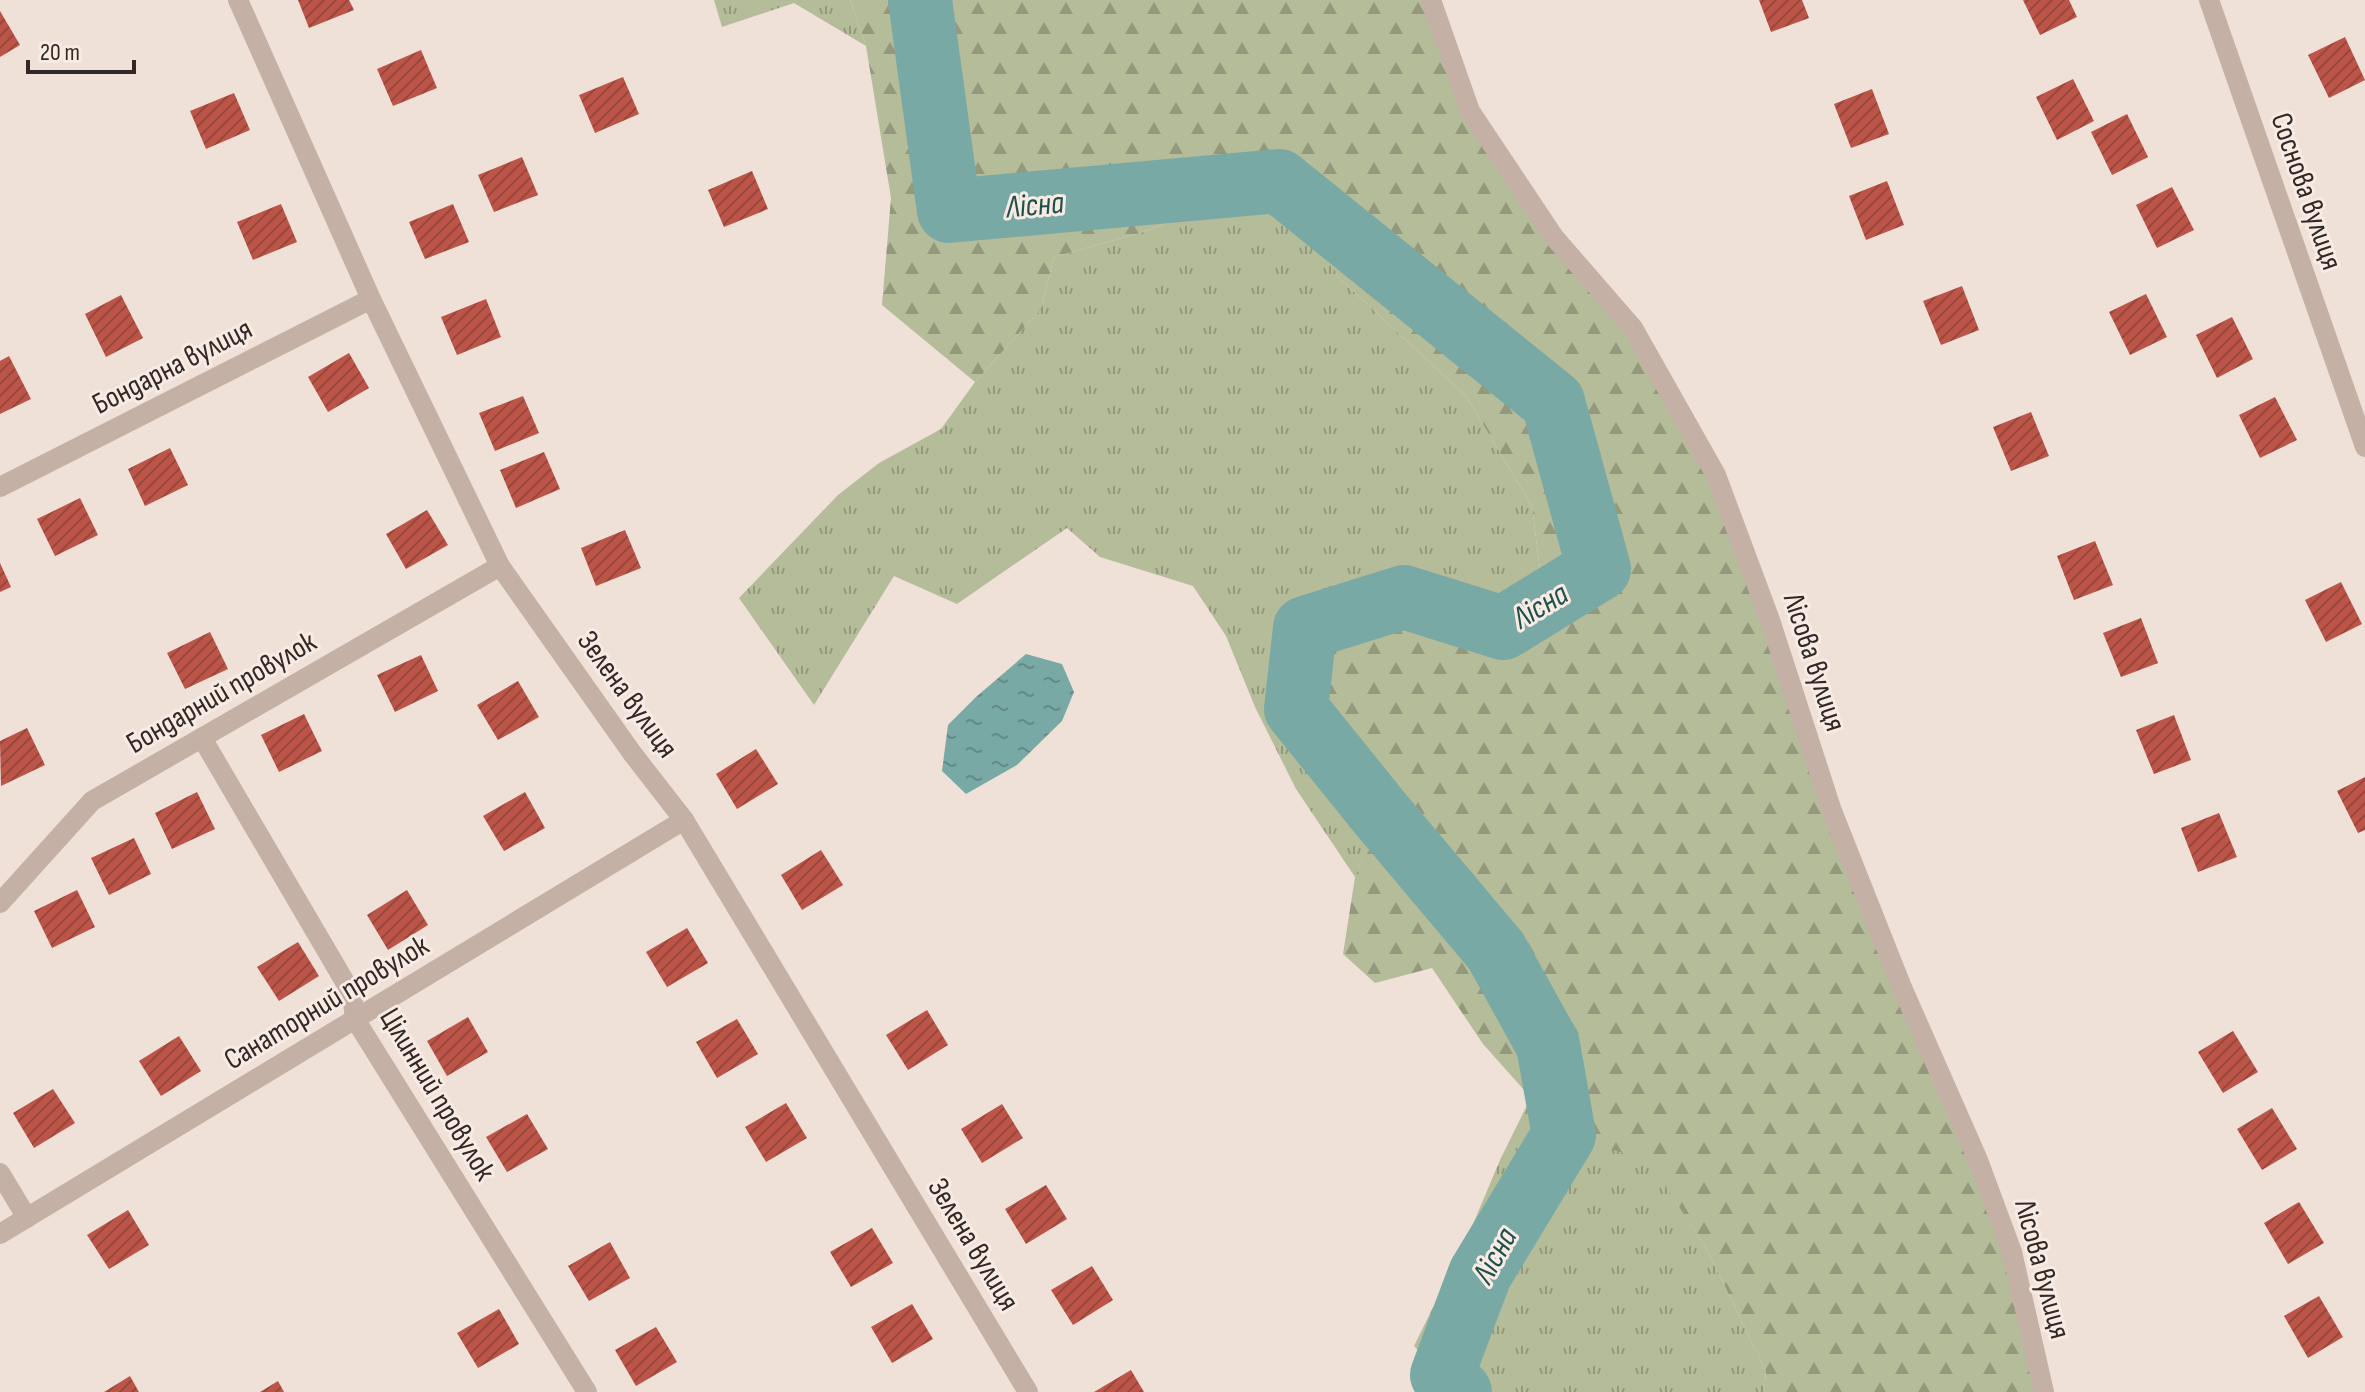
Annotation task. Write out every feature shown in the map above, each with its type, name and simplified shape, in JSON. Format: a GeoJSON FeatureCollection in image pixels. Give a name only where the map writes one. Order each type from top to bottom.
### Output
{"type":"FeatureCollection","features":[{"type":"Feature","properties":{"kind":"street","name":"Зелена вулиця"},"geometry":{"type":"LineString","coordinates":[[238,0],[371,299],[500,566],[632,753],[684,820],[1028,1392]]}},
{"type":"Feature","properties":{"kind":"street","name":"Лісова вулиця"},"geometry":{"type":"LineString","coordinates":[[1431,0],[1470,111],[1554,237],[1633,328],[1716,475],[1770,620],[1832,811],[1901,985],[1978,1160],[2012,1252],[2044,1392]]}},
{"type":"Feature","properties":{"kind":"street","name":"Соснова вулиця"},"geometry":{"type":"LineString","coordinates":[[2209,0],[2365,447]]}},
{"type":"Feature","properties":{"kind":"street","name":"Бондарна вулиця"},"geometry":{"type":"LineString","coordinates":[[0,487],[371,299]]}},
{"type":"Feature","properties":{"kind":"street","name":"Бондарний провулок"},"geometry":{"type":"LineString","coordinates":[[0,903],[92,801],[500,566]]}},
{"type":"Feature","properties":{"kind":"street","name":"Цілинний провулок"},"geometry":{"type":"LineString","coordinates":[[202,738],[352,994],[355,1019],[587,1392]]}},
{"type":"Feature","properties":{"kind":"street","name":"Санаторний провулок"},"geometry":{"type":"LineString","coordinates":[[0,1234],[684,820]]}},
{"type":"Feature","properties":{"kind":"street"},"geometry":{"type":"LineString","coordinates":[[0,1173],[27,1218]]}},
{"type":"Feature","properties":{"kind":"green space"},"geometry":{"type":"Polygon","coordinates":[[[714,0],[850,0],[866,46],[794,3],[722,27],[714,0]]]}},
{"type":"Feature","properties":{"kind":"green space"},"geometry":{"type":"Polygon","coordinates":[[[850,0],[1431,0],[1470,111],[1633,328],[1716,475],[1832,811],[1978,1160],[2044,1392],[1764,1392],[1766,1372],[1708,1251],[1649,1161],[1564,1135],[1483,1044],[1432,968],[1375,983],[1343,954],[1355,877],[1378,812],[1296,709],[1305,628],[1404,597],[1503,628],[1544,602],[1532,506],[1466,396],[1337,276],[1308,161],[1279,181],[1140,233],[1054,257],[1041,309],[975,382],[882,305],[891,198],[866,46],[850,0]]]}},
{"type":"Feature","properties":{"kind":"green space"},"geometry":{"type":"Polygon","coordinates":[[[1308,161],[1337,276],[1466,396],[1532,506],[1544,602],[1503,628],[1404,597],[1296,709],[1379,812],[1355,877],[1296,789],[1255,707],[1226,636],[1193,586],[1100,557],[1067,528],[957,604],[894,576],[814,705],[739,598],[838,495],[879,463],[941,429],[975,382],[1041,309],[1054,257],[1140,233],[1279,181],[1308,161]]]}},
{"type":"Feature","properties":{"kind":"green space"},"geometry":{"type":"Polygon","coordinates":[[[1531,1097],[1564,1135],[1649,1160],[1708,1251],[1766,1372],[1764,1392],[1445,1392],[1442,1375],[1414,1346],[1531,1097]]]}},
{"type":"Feature","properties":{"kind":"water"},"geometry":{"type":"Polygon","coordinates":[[[1026,654],[1062,664],[1074,692],[1062,721],[1017,765],[966,794],[942,771],[948,725],[1026,654]]]}},
{"type":"Feature","properties":{"kind":"building"},"geometry":{"type":"Polygon","coordinates":[[[298,0],[349,0],[354,10],[309,28],[298,0]]]}},
{"type":"Feature","properties":{"kind":"building"},"geometry":{"type":"Polygon","coordinates":[[[1759,0],[1802,0],[1809,18],[1771,32],[1759,0]]]}},
{"type":"Feature","properties":{"kind":"building"},"geometry":{"type":"Polygon","coordinates":[[[2023,0],[2069,0],[2077,17],[2040,35],[2023,0]]]}},
{"type":"Feature","properties":{"kind":"building"},"geometry":{"type":"Polygon","coordinates":[[[0,11],[20,45],[0,57],[0,11]]]}},
{"type":"Feature","properties":{"kind":"building"},"geometry":{"type":"Polygon","coordinates":[[[2345,37],[2365,80],[2329,98],[2308,55],[2345,37]]]}},
{"type":"Feature","properties":{"kind":"building"},"geometry":{"type":"Polygon","coordinates":[[[421,50],[437,88],[393,106],[377,69],[421,50]]]}},
{"type":"Feature","properties":{"kind":"building"},"geometry":{"type":"Polygon","coordinates":[[[623,77],[639,114],[595,133],[579,95],[623,77]]]}},
{"type":"Feature","properties":{"kind":"building"},"geometry":{"type":"Polygon","coordinates":[[[2073,79],[2094,121],[2057,140],[2036,97],[2073,79]]]}},
{"type":"Feature","properties":{"kind":"building"},"geometry":{"type":"Polygon","coordinates":[[[1872,89],[1889,134],[1851,148],[1834,104],[1872,89]]]}},
{"type":"Feature","properties":{"kind":"building"},"geometry":{"type":"Polygon","coordinates":[[[234,93],[250,130],[206,149],[190,111],[234,93]]]}},
{"type":"Feature","properties":{"kind":"building"},"geometry":{"type":"Polygon","coordinates":[[[2127,114],[2148,157],[2112,175],[2091,132],[2127,114]]]}},
{"type":"Feature","properties":{"kind":"building"},"geometry":{"type":"Polygon","coordinates":[[[522,157],[538,195],[494,212],[478,175],[522,157]]]}},
{"type":"Feature","properties":{"kind":"building"},"geometry":{"type":"Polygon","coordinates":[[[752,171],[768,209],[724,227],[708,190],[752,171]]]}},
{"type":"Feature","properties":{"kind":"building"},"geometry":{"type":"Polygon","coordinates":[[[1887,181],[1904,225],[1866,240],[1849,196],[1887,181]]]}},
{"type":"Feature","properties":{"kind":"building"},"geometry":{"type":"Polygon","coordinates":[[[2172,187],[2194,230],[2157,248],[2136,205],[2172,187]]]}},
{"type":"Feature","properties":{"kind":"building"},"geometry":{"type":"Polygon","coordinates":[[[281,204],[297,242],[253,260],[237,222],[281,204]]]}},
{"type":"Feature","properties":{"kind":"building"},"geometry":{"type":"Polygon","coordinates":[[[453,204],[469,242],[425,259],[409,222],[453,204]]]}},
{"type":"Feature","properties":{"kind":"building"},"geometry":{"type":"Polygon","coordinates":[[[1962,286],[1979,330],[1941,345],[1923,301],[1962,286]]]}},
{"type":"Feature","properties":{"kind":"building"},"geometry":{"type":"Polygon","coordinates":[[[2146,294],[2167,337],[2130,355],[2109,312],[2146,294]]]}},
{"type":"Feature","properties":{"kind":"building"},"geometry":{"type":"Polygon","coordinates":[[[121,295],[143,338],[106,357],[85,314],[121,295]]]}},
{"type":"Feature","properties":{"kind":"building"},"geometry":{"type":"Polygon","coordinates":[[[486,299],[501,337],[457,355],[441,317],[486,299]]]}},
{"type":"Feature","properties":{"kind":"building"},"geometry":{"type":"Polygon","coordinates":[[[2232,317],[2253,359],[2217,378],[2196,335],[2232,317]]]}},
{"type":"Feature","properties":{"kind":"building"},"geometry":{"type":"Polygon","coordinates":[[[349,353],[369,388],[328,412],[308,377],[349,353]]]}},
{"type":"Feature","properties":{"kind":"building"},"geometry":{"type":"Polygon","coordinates":[[[9,356],[31,399],[0,414],[0,361],[9,356]]]}},
{"type":"Feature","properties":{"kind":"building"},"geometry":{"type":"Polygon","coordinates":[[[523,396],[539,433],[495,451],[479,413],[523,396]]]}},
{"type":"Feature","properties":{"kind":"building"},"geometry":{"type":"Polygon","coordinates":[[[2275,397],[2297,440],[2260,458],[2239,415],[2275,397]]]}},
{"type":"Feature","properties":{"kind":"building"},"geometry":{"type":"Polygon","coordinates":[[[2031,412],[2049,456],[2011,471],[1993,427],[2031,412]]]}},
{"type":"Feature","properties":{"kind":"building"},"geometry":{"type":"Polygon","coordinates":[[[170,448],[188,485],[145,506],[128,469],[170,448]]]}},
{"type":"Feature","properties":{"kind":"building"},"geometry":{"type":"Polygon","coordinates":[[[544,452],[560,489],[516,508],[500,470],[544,452]]]}},
{"type":"Feature","properties":{"kind":"building"},"geometry":{"type":"Polygon","coordinates":[[[80,498],[98,535],[55,556],[37,519],[80,498]]]}},
{"type":"Feature","properties":{"kind":"building"},"geometry":{"type":"Polygon","coordinates":[[[427,510],[448,545],[406,569],[386,534],[427,510]]]}},
{"type":"Feature","properties":{"kind":"building"},"geometry":{"type":"Polygon","coordinates":[[[625,530],[641,568],[596,586],[581,548],[625,530]]]}},
{"type":"Feature","properties":{"kind":"building"},"geometry":{"type":"Polygon","coordinates":[[[2095,541],[2113,585],[2074,600],[2057,556],[2095,541]]]}},
{"type":"Feature","properties":{"kind":"building"},"geometry":{"type":"Polygon","coordinates":[[[0,563],[11,587],[0,592],[0,563]]]}},
{"type":"Feature","properties":{"kind":"building"},"geometry":{"type":"Polygon","coordinates":[[[2341,582],[2362,624],[2326,642],[2305,600],[2341,582]]]}},
{"type":"Feature","properties":{"kind":"building"},"geometry":{"type":"Polygon","coordinates":[[[2141,618],[2158,663],[2121,677],[2103,633],[2141,618]]]}},
{"type":"Feature","properties":{"kind":"building"},"geometry":{"type":"Polygon","coordinates":[[[210,632],[228,669],[185,689],[167,653],[210,632]]]}},
{"type":"Feature","properties":{"kind":"building"},"geometry":{"type":"Polygon","coordinates":[[[421,655],[438,691],[395,712],[377,675],[421,655]]]}},
{"type":"Feature","properties":{"kind":"building"},"geometry":{"type":"Polygon","coordinates":[[[518,681],[539,717],[498,740],[477,705],[518,681]]]}},
{"type":"Feature","properties":{"kind":"building"},"geometry":{"type":"Polygon","coordinates":[[[304,714],[322,751],[279,772],[261,735],[304,714]]]}},
{"type":"Feature","properties":{"kind":"building"},"geometry":{"type":"Polygon","coordinates":[[[2174,715],[2191,760],[2154,774],[2136,730],[2174,715]]]}},
{"type":"Feature","properties":{"kind":"building"},"geometry":{"type":"Polygon","coordinates":[[[27,728],[45,765],[1,786],[0,741],[27,728]]]}},
{"type":"Feature","properties":{"kind":"building"},"geometry":{"type":"Polygon","coordinates":[[[756,749],[778,784],[737,809],[716,774],[756,749]]]}},
{"type":"Feature","properties":{"kind":"building"},"geometry":{"type":"Polygon","coordinates":[[[2365,777],[2365,830],[2358,833],[2337,791],[2365,777]]]}},
{"type":"Feature","properties":{"kind":"building"},"geometry":{"type":"Polygon","coordinates":[[[197,792],[215,829],[172,849],[155,813],[197,792]]]}},
{"type":"Feature","properties":{"kind":"building"},"geometry":{"type":"Polygon","coordinates":[[[525,792],[545,828],[504,851],[483,816],[525,792]]]}},
{"type":"Feature","properties":{"kind":"building"},"geometry":{"type":"Polygon","coordinates":[[[2219,813],[2237,857],[2198,872],[2181,828],[2219,813]]]}},
{"type":"Feature","properties":{"kind":"building"},"geometry":{"type":"Polygon","coordinates":[[[134,838],[151,874],[109,895],[91,858],[134,838]]]}},
{"type":"Feature","properties":{"kind":"building"},"geometry":{"type":"Polygon","coordinates":[[[821,850],[843,885],[802,910],[781,875],[821,850]]]}},
{"type":"Feature","properties":{"kind":"building"},"geometry":{"type":"Polygon","coordinates":[[[77,890],[95,927],[52,948],[34,911],[77,890]]]}},
{"type":"Feature","properties":{"kind":"building"},"geometry":{"type":"Polygon","coordinates":[[[407,890],[428,925],[388,950],[367,915],[407,890]]]}},
{"type":"Feature","properties":{"kind":"building"},"geometry":{"type":"Polygon","coordinates":[[[687,928],[708,963],[667,987],[646,952],[687,928]]]}},
{"type":"Feature","properties":{"kind":"building"},"geometry":{"type":"Polygon","coordinates":[[[298,942],[319,976],[279,1001],[257,967],[298,942]]]}},
{"type":"Feature","properties":{"kind":"building"},"geometry":{"type":"Polygon","coordinates":[[[927,1010],[948,1045],[908,1070],[886,1035],[927,1010]]]}},
{"type":"Feature","properties":{"kind":"building"},"geometry":{"type":"Polygon","coordinates":[[[468,1017],[488,1052],[447,1076],[427,1041],[468,1017]]]}},
{"type":"Feature","properties":{"kind":"building"},"geometry":{"type":"Polygon","coordinates":[[[737,1019],[758,1054],[717,1078],[696,1042],[737,1019]]]}},
{"type":"Feature","properties":{"kind":"building"},"geometry":{"type":"Polygon","coordinates":[[[2233,1031],[2258,1072],[2223,1093],[2198,1052],[2233,1031]]]}},
{"type":"Feature","properties":{"kind":"building"},"geometry":{"type":"Polygon","coordinates":[[[179,1036],[201,1071],[161,1096],[139,1061],[179,1036]]]}},
{"type":"Feature","properties":{"kind":"building"},"geometry":{"type":"Polygon","coordinates":[[[53,1089],[75,1123],[34,1148],[13,1113],[53,1089]]]}},
{"type":"Feature","properties":{"kind":"building"},"geometry":{"type":"Polygon","coordinates":[[[786,1103],[807,1138],[766,1162],[745,1127],[786,1103]]]}},
{"type":"Feature","properties":{"kind":"building"},"geometry":{"type":"Polygon","coordinates":[[[1002,1104],[1023,1138],[982,1163],[961,1129],[1002,1104]]]}},
{"type":"Feature","properties":{"kind":"building"},"geometry":{"type":"Polygon","coordinates":[[[2272,1108],[2297,1149],[2262,1170],[2237,1129],[2272,1108]]]}},
{"type":"Feature","properties":{"kind":"building"},"geometry":{"type":"Polygon","coordinates":[[[527,1114],[548,1149],[507,1172],[486,1137],[527,1114]]]}},
{"type":"Feature","properties":{"kind":"building"},"geometry":{"type":"Polygon","coordinates":[[[1046,1185],[1067,1219],[1026,1244],[1005,1209],[1046,1185]]]}},
{"type":"Feature","properties":{"kind":"building"},"geometry":{"type":"Polygon","coordinates":[[[2299,1202],[2324,1243],[2288,1264],[2264,1223],[2299,1202]]]}},
{"type":"Feature","properties":{"kind":"building"},"geometry":{"type":"Polygon","coordinates":[[[128,1210],[149,1245],[109,1269],[87,1235],[128,1210]]]}},
{"type":"Feature","properties":{"kind":"building"},"geometry":{"type":"Polygon","coordinates":[[[872,1228],[893,1263],[851,1287],[830,1252],[872,1228]]]}},
{"type":"Feature","properties":{"kind":"building"},"geometry":{"type":"Polygon","coordinates":[[[610,1242],[630,1278],[589,1301],[568,1266],[610,1242]]]}},
{"type":"Feature","properties":{"kind":"building"},"geometry":{"type":"Polygon","coordinates":[[[1092,1266],[1113,1300],[1073,1325],[1051,1290],[1092,1266]]]}},
{"type":"Feature","properties":{"kind":"building"},"geometry":{"type":"Polygon","coordinates":[[[2319,1296],[2343,1337],[2308,1358],[2284,1316],[2319,1296]]]}},
{"type":"Feature","properties":{"kind":"building"},"geometry":{"type":"Polygon","coordinates":[[[912,1304],[933,1339],[892,1363],[871,1327],[912,1304]]]}},
{"type":"Feature","properties":{"kind":"building"},"geometry":{"type":"Polygon","coordinates":[[[499,1309],[519,1344],[478,1368],[457,1333],[499,1309]]]}},
{"type":"Feature","properties":{"kind":"building"},"geometry":{"type":"Polygon","coordinates":[[[656,1327],[677,1362],[636,1386],[615,1350],[656,1327]]]}},
{"type":"Feature","properties":{"kind":"building"},"geometry":{"type":"Polygon","coordinates":[[[1131,1370],[1144,1392],[1094,1392],[1131,1370]]]}},
{"type":"Feature","properties":{"kind":"building"},"geometry":{"type":"Polygon","coordinates":[[[130,1376],[139,1392],[104,1392],[130,1376]]]}},
{"type":"Feature","properties":{"kind":"building"},"geometry":{"type":"Polygon","coordinates":[[[278,1381],[284,1392],[260,1392],[278,1381]]]}},
{"type":"Feature","properties":{"kind":"waterway","name":"Лісна"},"geometry":{"type":"LineString","coordinates":[[920,0],[949,211],[1279,181],[1553,402],[1599,569],[1503,628],[1404,597],[1305,628],[1296,709],[1496,951],[1548,1045],[1564,1135],[1480,1274],[1442,1375],[1460,1392]]}}]}
